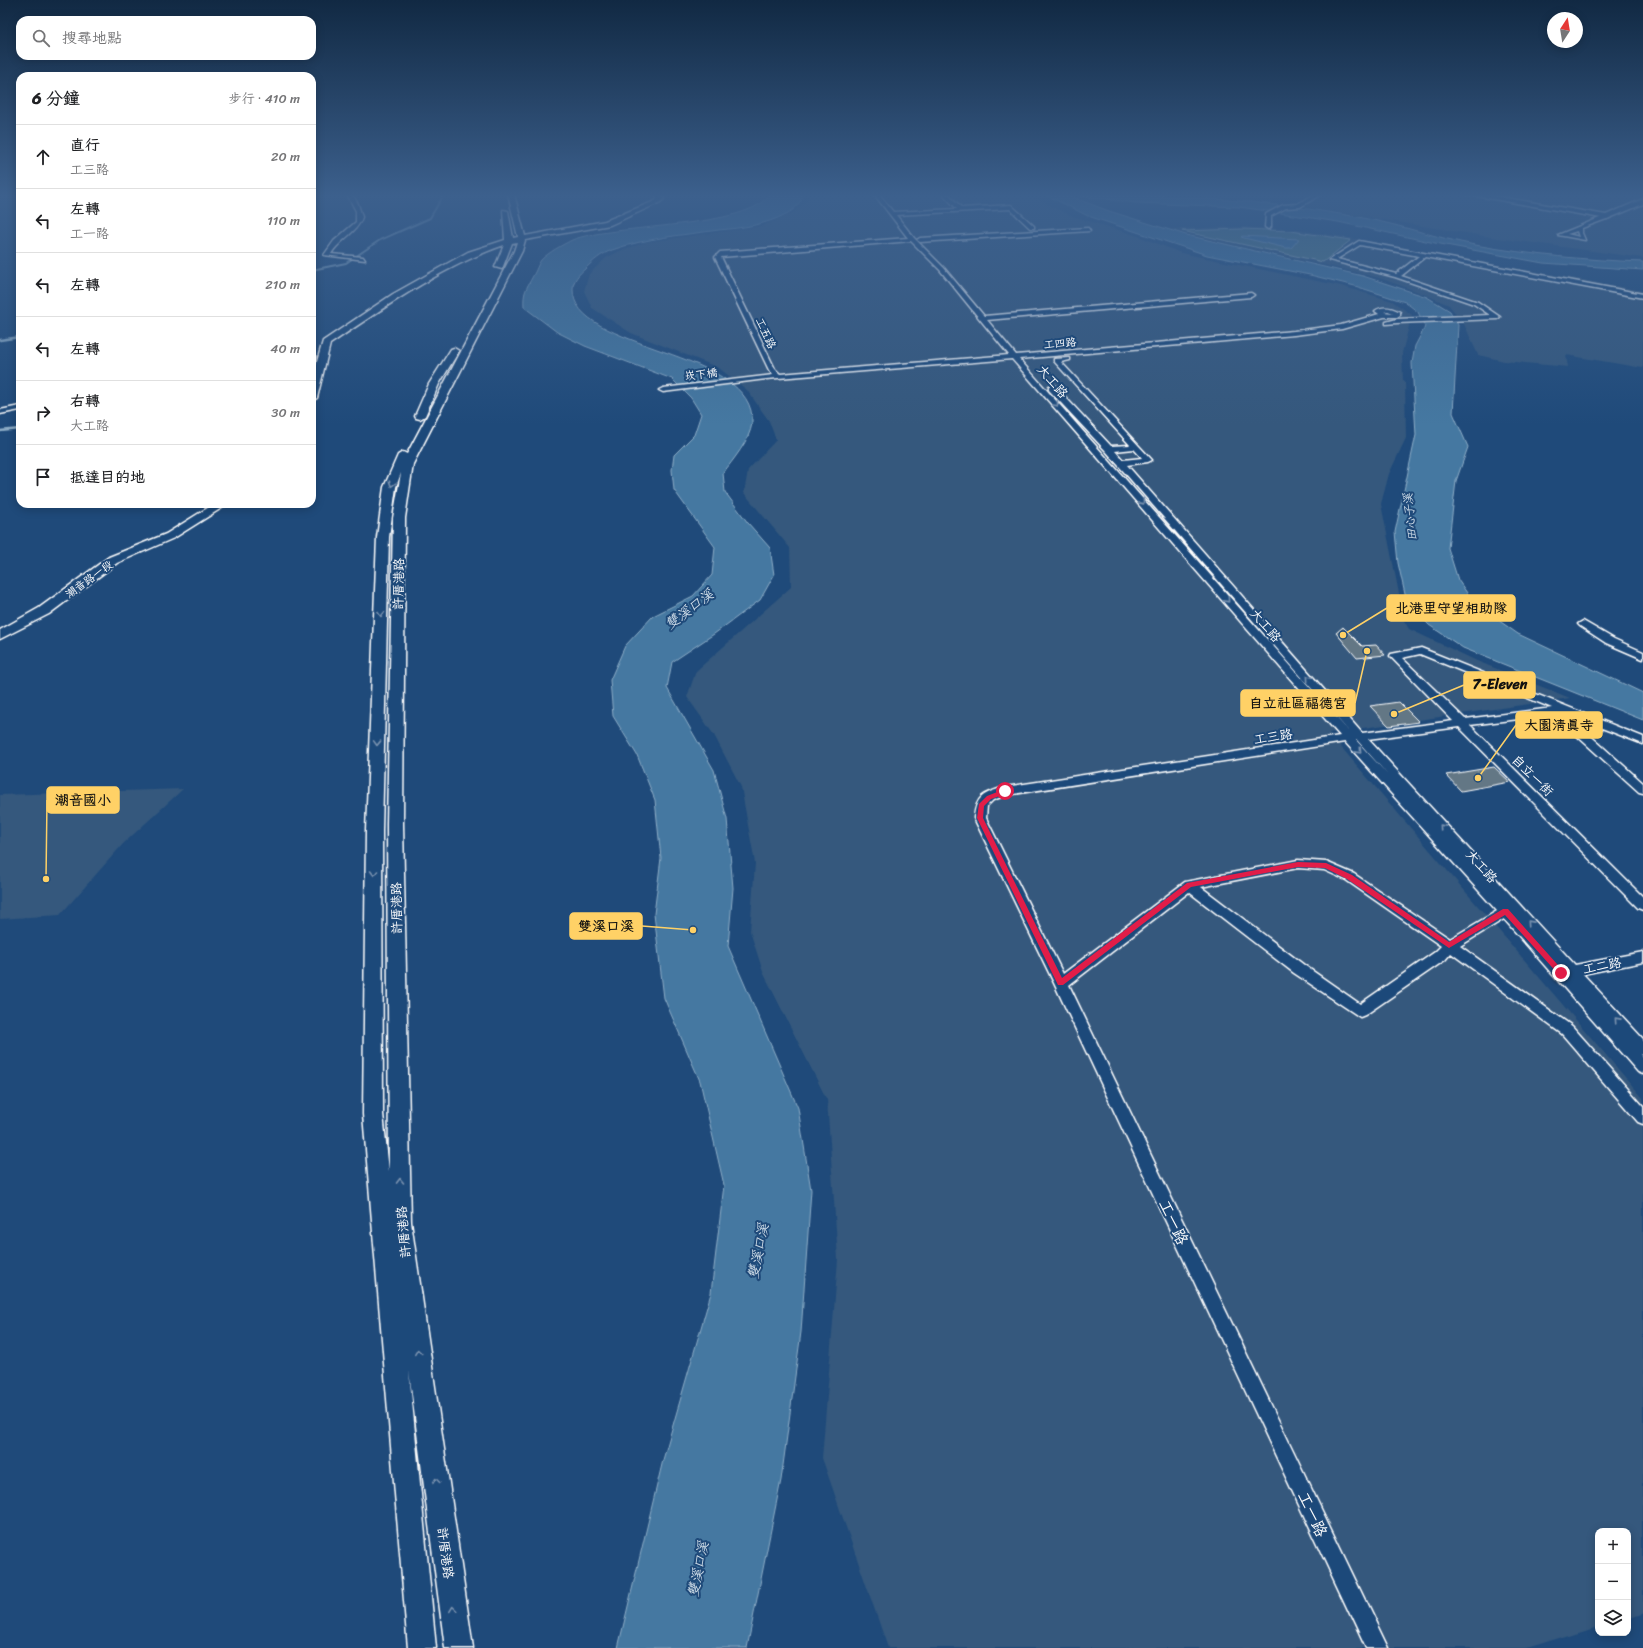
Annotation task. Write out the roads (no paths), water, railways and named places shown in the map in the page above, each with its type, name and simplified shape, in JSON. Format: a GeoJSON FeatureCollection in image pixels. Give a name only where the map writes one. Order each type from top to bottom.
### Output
{"type":"FeatureCollection","features":[{"type":"Feature","properties":{"kind":"street"},"geometry":{"type":"LineString","coordinates":[[316,383],[326,344],[334,337],[396,296],[441,271]]}},
{"type":"Feature","properties":{"kind":"street","name":"許厝港路"},"geometry":{"type":"LineString","coordinates":[[459,1648],[373,1114],[374,838],[383,537],[390,487],[421,436],[508,271]]}},
{"type":"Feature","properties":{"kind":"street","name":"工五路"},"geometry":{"type":"LineString","coordinates":[[725,271],[769,362],[778,376]]}},
{"type":"Feature","properties":{"kind":"street","name":"大工路"},"geometry":{"type":"LineString","coordinates":[[944,271],[1020,357],[1348,738],[1510,909]]}},
{"type":"Feature","properties":{"kind":"street"},"geometry":{"type":"LineString","coordinates":[[1376,271],[1397,276],[1476,302],[1497,317],[1397,321],[1383,324]]}},
{"type":"Feature","properties":{"kind":"street"},"geometry":{"type":"LineString","coordinates":[[1397,276],[1403,271]]}},
{"type":"Feature","properties":{"kind":"street"},"geometry":{"type":"LineString","coordinates":[[1512,271],[1643,296]]}},
{"type":"Feature","properties":{"kind":"street"},"geometry":{"type":"LineString","coordinates":[[985,318],[1251,295]]}},
{"type":"Feature","properties":{"kind":"street","name":"工四路"},"geometry":{"type":"LineString","coordinates":[[736,381],[778,376],[795,376],[1020,357],[1328,329],[1384,315]]}},
{"type":"Feature","properties":{"kind":"street"},"geometry":{"type":"LineString","coordinates":[[1121,463],[1148,460],[1056,360],[1336,335],[1368,328]]}},
{"type":"Feature","properties":{"kind":"street","name":"大工路"},"geometry":{"type":"LineString","coordinates":[[1020,357],[1109,449],[1510,909],[1567,972],[1643,1049]]}},
{"type":"Feature","properties":{"kind":"street","name":"崁下橋"},"geometry":{"type":"LineString","coordinates":[[666,389],[736,381]]}},
{"type":"Feature","properties":{"kind":"street"},"geometry":{"type":"LineString","coordinates":[[0,412],[16,409]]}},
{"type":"Feature","properties":{"kind":"street"},"geometry":{"type":"LineString","coordinates":[[1109,449],[1136,447]]}},
{"type":"Feature","properties":{"kind":"street","name":"許厝港路"},"geometry":{"type":"LineString","coordinates":[[410,452],[399,518],[396,707],[395,824],[400,1222],[398,1273],[422,1648]]}},
{"type":"Feature","properties":{"kind":"street","name":"潮音路一段"},"geometry":{"type":"LineString","coordinates":[[0,635],[44,611],[113,560],[170,536],[216,508]]}},
{"type":"Feature","properties":{"kind":"street"},"geometry":{"type":"LineString","coordinates":[[1583,624],[1610,641],[1643,656]]}},
{"type":"Feature","properties":{"kind":"street","name":"自立一街"},"geometry":{"type":"LineString","coordinates":[[1563,710],[1422,651],[1395,656],[1643,904]]}},
{"type":"Feature","properties":{"kind":"street"},"geometry":{"type":"LineString","coordinates":[[378,710],[396,707]]}},
{"type":"Feature","properties":{"kind":"street"},"geometry":{"type":"LineString","coordinates":[[1563,710],[1643,741]]}},
{"type":"Feature","properties":{"kind":"street"},"geometry":{"type":"LineString","coordinates":[[1563,710],[1569,723],[1643,789]]}},
{"type":"Feature","properties":{"kind":"street","name":"工三路"},"geometry":{"type":"LineString","coordinates":[[989,798],[1005,791],[1348,738],[1563,710]]}},
{"type":"Feature","properties":{"kind":"street","name":"工一路"},"geometry":{"type":"LineString","coordinates":[[989,798],[981,805],[980,818],[1061,983],[1376,1648]]}},
{"type":"Feature","properties":{"kind":"street"},"geometry":{"type":"LineString","coordinates":[[1061,983],[1189,885],[1298,864],[1326,866],[1350,877],[1504,983],[1567,1030],[1643,1117]]}},
{"type":"Feature","properties":{"kind":"street"},"geometry":{"type":"LineString","coordinates":[[1189,885],[1299,968],[1360,1011],[1440,956],[1449,946],[1510,909]]}},
{"type":"Feature","properties":{"kind":"street","name":"工二路"},"geometry":{"type":"LineString","coordinates":[[1567,972],[1643,956]]}},
{"type":"Feature","properties":{"kind":"street","name":"大工路"},"geometry":{"type":"LineString","coordinates":[[1567,972],[1643,1068]]}},
{"type":"Feature","properties":{"kind":"water","name":"雙溪口溪"},"geometry":{"type":"Polygon","coordinates":[[[536,271],[583,271],[575,280],[573,286],[580,310],[601,326],[630,339],[697,364],[726,380],[746,399],[752,423],[748,436],[740,450],[723,473],[725,492],[748,523],[770,548],[774,575],[760,600],[714,634],[672,662],[667,688],[714,770],[727,819],[733,888],[728,946],[798,1108],[811,1190],[801,1332],[781,1480],[747,1648],[618,1648],[663,1460],[711,1293],[724,1185],[700,1081],[664,998],[654,914],[661,858],[655,800],[637,755],[613,716],[610,680],[625,646],[653,616],[693,596],[712,575],[715,547],[674,490],[672,470],[674,455],[694,435],[701,414],[691,398],[672,379],[585,346],[557,332],[524,307],[524,298],[536,271]]]}},
{"type":"Feature","properties":{"kind":"water","name":"田心子溪"},"geometry":{"type":"Polygon","coordinates":[[[1289,271],[1341,271],[1363,276],[1427,297],[1450,311],[1458,325],[1453,413],[1468,447],[1456,481],[1448,548],[1458,580],[1474,603],[1518,634],[1643,693],[1643,720],[1463,648],[1429,625],[1407,603],[1398,563],[1395,532],[1416,435],[1412,363],[1415,346],[1425,327],[1418,312],[1405,302],[1355,286],[1289,271]]]}},
{"type":"Feature","properties":{"kind":"waterway"},"geometry":{"type":"LineString","coordinates":[[0,340],[16,338]]}},
{"type":"Feature","properties":{"kind":"waterway"},"geometry":{"type":"LineString","coordinates":[[0,431],[16,429]]}},
{"type":"Feature","properties":{"kind":"place","name":"北港里守望相助隊"},"geometry":{"type":"Point","coordinates":[1343,635]}},
{"type":"Feature","properties":{"kind":"place","name":"自立社區福德宮"},"geometry":{"type":"Point","coordinates":[1367,651]}},
{"type":"Feature","properties":{"kind":"place","name":"7-Eleven"},"geometry":{"type":"Point","coordinates":[1394,714]}},
{"type":"Feature","properties":{"kind":"place","name":"大園清真寺"},"geometry":{"type":"Point","coordinates":[1478,778]}},
{"type":"Feature","properties":{"kind":"place","name":"潮音國小"},"geometry":{"type":"Point","coordinates":[46,879]}},
{"type":"Feature","properties":{"kind":"place","name":"雙溪口溪"},"geometry":{"type":"Point","coordinates":[693,930]}}]}
